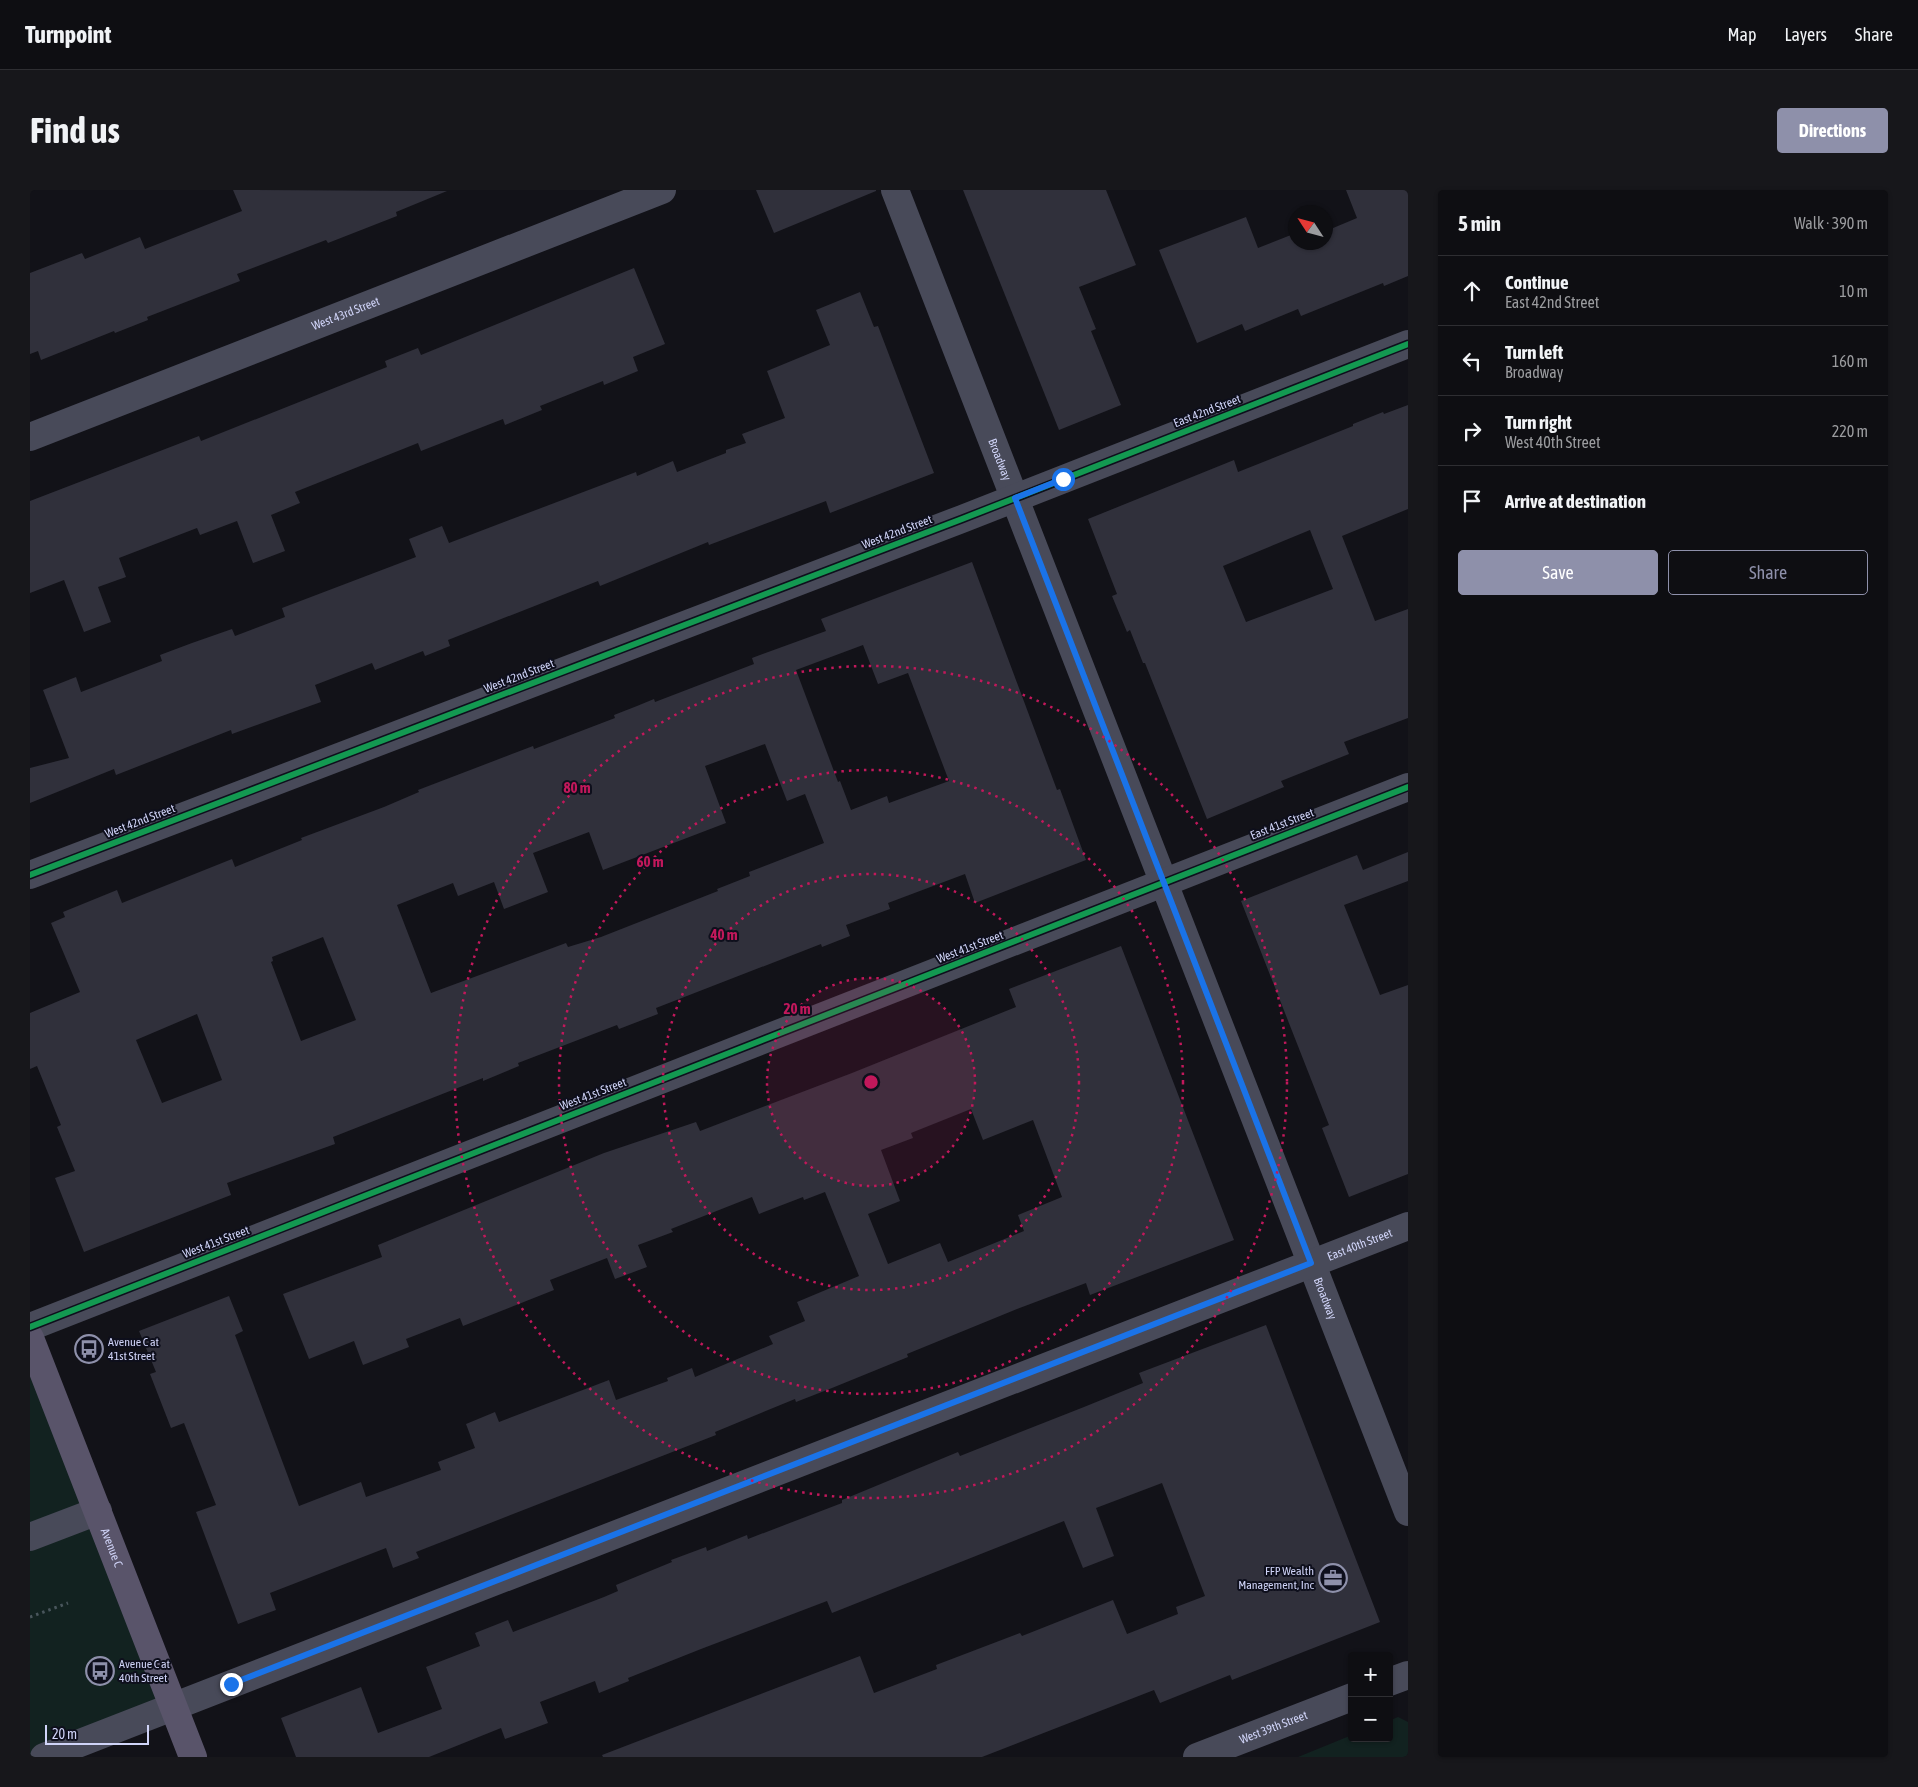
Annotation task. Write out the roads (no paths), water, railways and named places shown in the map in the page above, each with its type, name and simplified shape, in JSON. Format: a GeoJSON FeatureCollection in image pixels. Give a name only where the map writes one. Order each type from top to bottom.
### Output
{"type":"FeatureCollection","features":[{"type":"Feature","properties":{"kind":"main road","name":"Avenue C"},"geometry":{"type":"LineString","coordinates":[[30,1338],[193,1757]]}},
{"type":"Feature","properties":{"kind":"street","name":"West 43rd Street"},"geometry":{"type":"LineString","coordinates":[[30,437],[662,190]]}},
{"type":"Feature","properties":{"kind":"street","name":"Broadway"},"geometry":{"type":"LineString","coordinates":[[896,190],[1311,1263],[1405,1495]]}},
{"type":"Feature","properties":{"kind":"street","name":"East 42nd Street"},"geometry":{"type":"LineString","coordinates":[[1015,498],[1408,344]]}},
{"type":"Feature","properties":{"kind":"street","name":"West 42nd Street"},"geometry":{"type":"LineString","coordinates":[[30,875],[1015,498]]}},
{"type":"Feature","properties":{"kind":"street","name":"East 41st Street"},"geometry":{"type":"LineString","coordinates":[[1164,882],[1408,787]]}},
{"type":"Feature","properties":{"kind":"street","name":"West 41st Street"},"geometry":{"type":"LineString","coordinates":[[30,1327],[1164,882]]}},
{"type":"Feature","properties":{"kind":"street","name":"East 40th Street"},"geometry":{"type":"LineString","coordinates":[[44,1757],[1408,1226]]}},
{"type":"Feature","properties":{"kind":"street"},"geometry":{"type":"LineString","coordinates":[[30,1537],[98,1511]]}},
{"type":"Feature","properties":{"kind":"street"},"geometry":{"type":"LineString","coordinates":[[1393,1681],[1408,1675]]}},
{"type":"Feature","properties":{"kind":"street","name":"West 39th Street"},"geometry":{"type":"LineString","coordinates":[[1197,1757],[1349,1697]]}},
{"type":"Feature","properties":{"kind":"place","name":"Avenue C at 41st Street"},"geometry":{"type":"Point","coordinates":[89,1349]}},
{"type":"Feature","properties":{"kind":"place","name":"FFP Wealth Management, Inc"},"geometry":{"type":"Point","coordinates":[1333,1578]}},
{"type":"Feature","properties":{"kind":"place","name":"Avenue C at 40th Street"},"geometry":{"type":"Point","coordinates":[100,1671]}}]}
